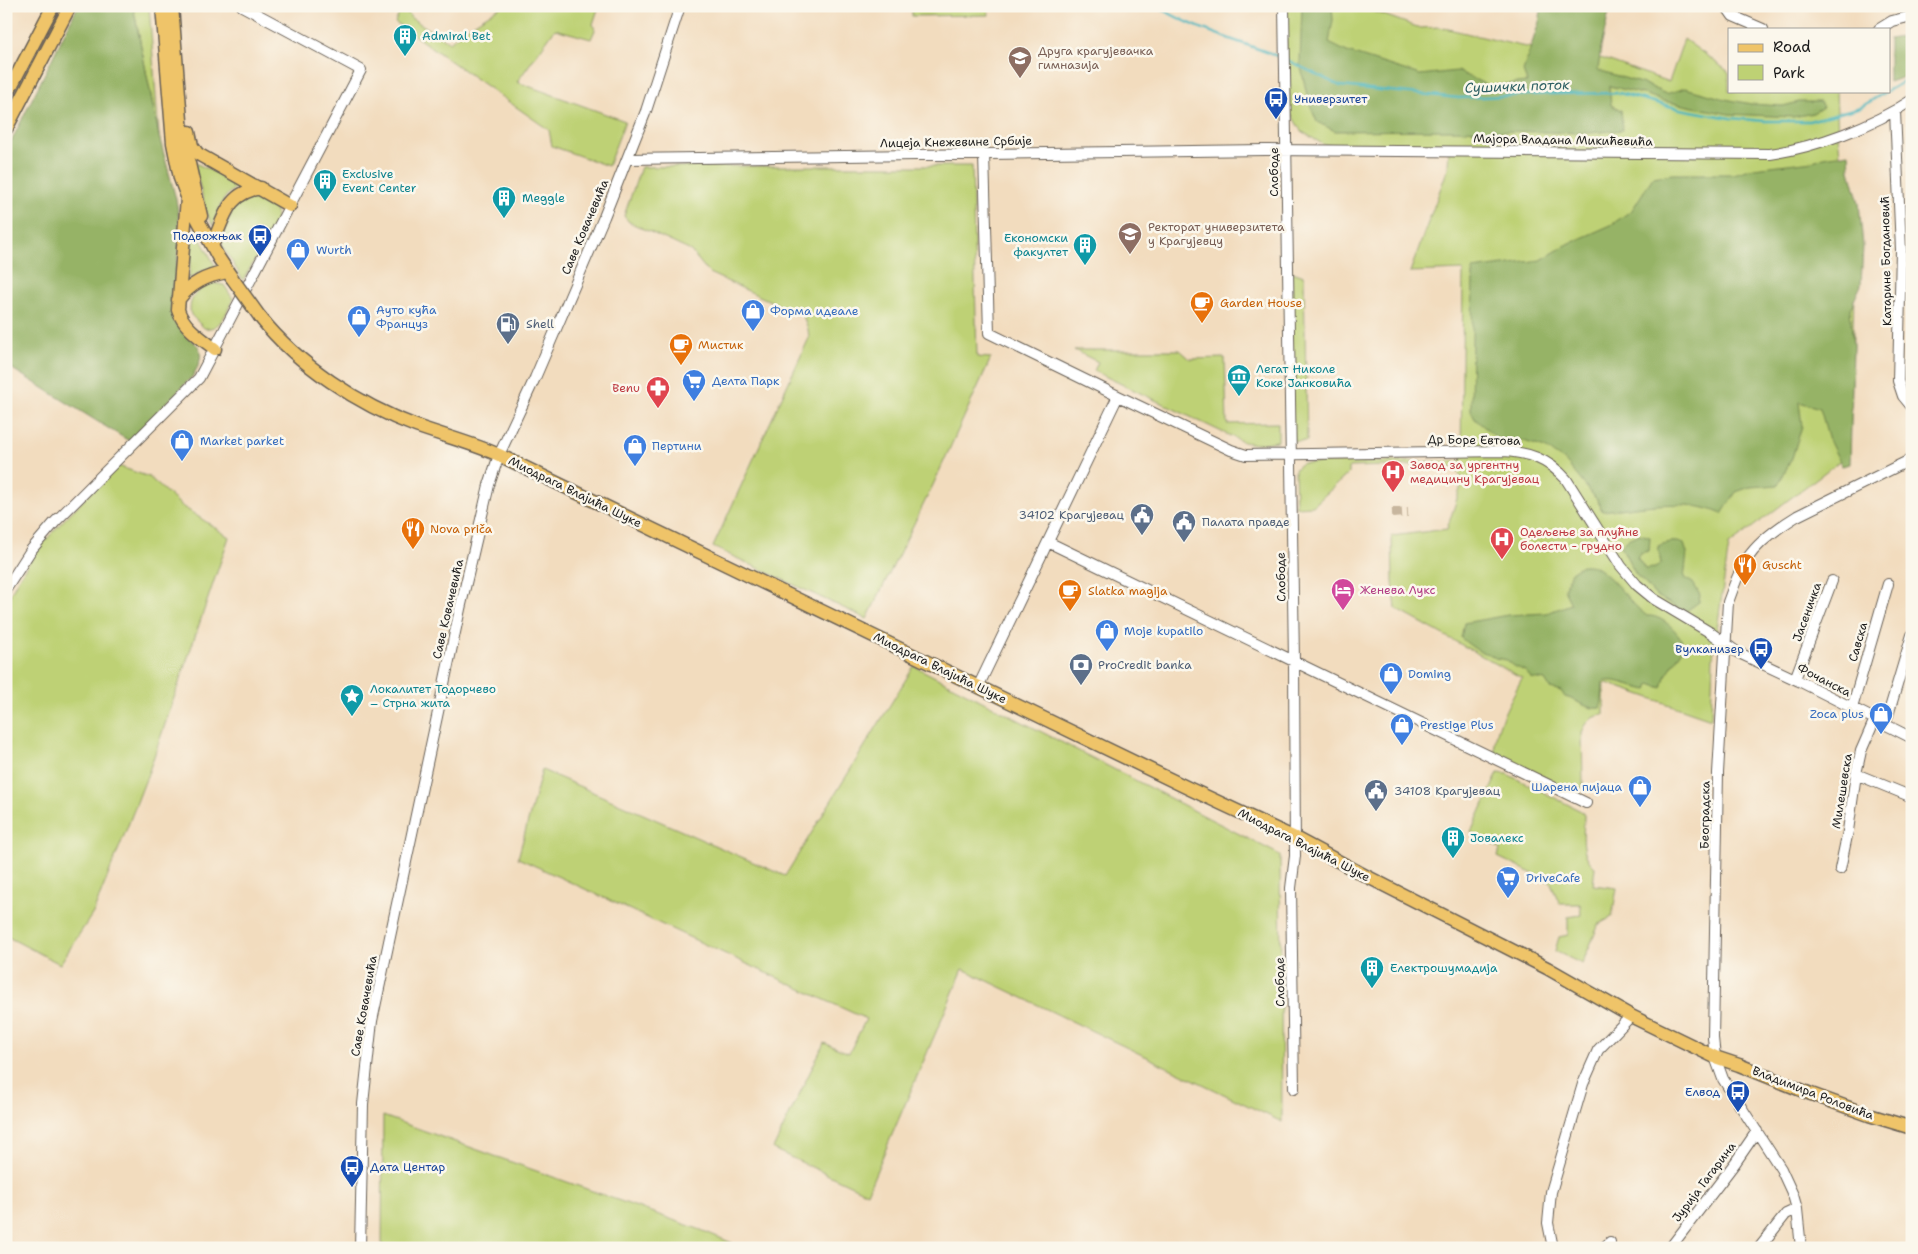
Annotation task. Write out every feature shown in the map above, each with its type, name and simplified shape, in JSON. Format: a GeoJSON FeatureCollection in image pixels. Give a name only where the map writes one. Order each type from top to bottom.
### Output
{"type":"FeatureCollection","features":[{"type":"Feature","properties":{"kind":"main road"},"geometry":{"type":"LineString","coordinates":[[6,96],[53,6]]}},
{"type":"Feature","properties":{"kind":"main road"},"geometry":{"type":"LineString","coordinates":[[7,127],[70,6]]}},
{"type":"Feature","properties":{"kind":"main road","name":"Миодрага Влајића Шуке"},"geometry":{"type":"LineString","coordinates":[[162,6],[172,143],[187,198],[230,275],[260,317],[276,336],[302,360],[346,391],[415,426],[476,444],[1295,838],[1369,878],[1547,968],[1631,1016],[1715,1057]]}},
{"type":"Feature","properties":{"kind":"main road","name":"Миодрага Влајића Шуке"},"geometry":{"type":"LineString","coordinates":[[172,6],[184,148],[209,240]]}},
{"type":"Feature","properties":{"kind":"main road"},"geometry":{"type":"LineString","coordinates":[[178,76],[182,57],[181,6]]}},
{"type":"Feature","properties":{"kind":"main road"},"geometry":{"type":"LineString","coordinates":[[178,91],[184,102],[192,144],[196,152],[290,206]]}},
{"type":"Feature","properties":{"kind":"main road"},"geometry":{"type":"LineString","coordinates":[[209,240],[232,200],[242,193],[261,188]]}},
{"type":"Feature","properties":{"kind":"main road"},"geometry":{"type":"LineString","coordinates":[[187,198],[178,310],[183,321],[215,349]]}},
{"type":"Feature","properties":{"kind":"main road"},"geometry":{"type":"LineString","coordinates":[[178,300],[187,289],[209,276],[230,275]]}},
{"type":"Feature","properties":{"kind":"main road","name":"Владимира Роловића"},"geometry":{"type":"LineString","coordinates":[[1715,1057],[1828,1100],[1912,1128]]}},
{"type":"Feature","properties":{"kind":"street"},"geometry":{"type":"LineString","coordinates":[[6,588],[31,550],[55,522],[192,386],[215,349],[361,70],[242,6]]}},
{"type":"Feature","properties":{"kind":"street","name":"Саве Ковачевића"},"geometry":{"type":"LineString","coordinates":[[360,1248],[363,1104],[372,1021],[460,609],[489,485],[499,455],[559,322],[627,159],[646,110],[680,6]]}},
{"type":"Feature","properties":{"kind":"street","name":"Слободе"},"geometry":{"type":"LineString","coordinates":[[1284,6],[1294,661],[1295,838],[1292,888],[1294,1090]]}},
{"type":"Feature","properties":{"kind":"street"},"geometry":{"type":"LineString","coordinates":[[1726,6],[1733,16],[1761,28]]}},
{"type":"Feature","properties":{"kind":"street"},"geometry":{"type":"LineString","coordinates":[[1882,28],[1892,21],[1912,16]]}},
{"type":"Feature","properties":{"kind":"street","name":"Мајора Владана Микићевића"},"geometry":{"type":"LineString","coordinates":[[1286,150],[1770,154],[1806,147],[1838,135],[1895,111],[1912,100]]}},
{"type":"Feature","properties":{"kind":"street","name":"Катарине Богдановић"},"geometry":{"type":"LineString","coordinates":[[1895,111],[1901,258],[1898,381],[1903,396],[1912,407]]}},
{"type":"Feature","properties":{"kind":"street","name":"Лицеја Кнежевине Србије"},"geometry":{"type":"LineString","coordinates":[[627,159],[1286,150]]}},
{"type":"Feature","properties":{"kind":"street","name":"Др Боре Евтова"},"geometry":{"type":"LineString","coordinates":[[984,154],[989,333],[1239,454],[1250,456],[1502,451],[1517,452],[1539,458],[1557,469],[1566,478],[1614,556],[1637,585],[1664,607],[1697,624],[1725,643]]}},
{"type":"Feature","properties":{"kind":"street"},"geometry":{"type":"LineString","coordinates":[[978,687],[1118,396]]}},
{"type":"Feature","properties":{"kind":"street","name":"Београдска"},"geometry":{"type":"LineString","coordinates":[[1800,1248],[1797,1209],[1794,1195],[1786,1177],[1757,1130],[1728,1089],[1715,1057],[1713,1038],[1718,773],[1728,602],[1737,576],[1747,559],[1765,539],[1797,516],[1912,459]]}},
{"type":"Feature","properties":{"kind":"street"},"geometry":{"type":"LineString","coordinates":[[1048,542],[1586,803]]}},
{"type":"Feature","properties":{"kind":"street","name":"Јасеничка"},"geometry":{"type":"LineString","coordinates":[[1796,679],[1832,581]]}},
{"type":"Feature","properties":{"kind":"street","name":"Савска"},"geometry":{"type":"LineString","coordinates":[[1852,708],[1888,584]]}},
{"type":"Feature","properties":{"kind":"street"},"geometry":{"type":"LineString","coordinates":[[1885,725],[1912,635]]}},
{"type":"Feature","properties":{"kind":"street","name":"Фочанска"},"geometry":{"type":"LineString","coordinates":[[1725,643],[1737,652],[1796,679],[1912,738]]}},
{"type":"Feature","properties":{"kind":"street","name":"Милешевска"},"geometry":{"type":"LineString","coordinates":[[1840,869],[1851,818],[1860,751],[1875,719]]}},
{"type":"Feature","properties":{"kind":"street"},"geometry":{"type":"LineString","coordinates":[[1856,774],[1912,797]]}},
{"type":"Feature","properties":{"kind":"street"},"geometry":{"type":"LineString","coordinates":[[1553,1248],[1548,1223],[1551,1192],[1580,1092],[1598,1050],[1631,1016]]}},
{"type":"Feature","properties":{"kind":"street","name":"Јурија Гагарина"},"geometry":{"type":"LineString","coordinates":[[1670,1248],[1735,1163],[1757,1130]]}},
{"type":"Feature","properties":{"kind":"street"},"geometry":{"type":"LineString","coordinates":[[1759,1248],[1786,1214],[1797,1209]]}},
{"type":"Feature","properties":{"kind":"green space"},"geometry":{"type":"Polygon","coordinates":[[[78,6],[133,6],[159,136],[176,199],[179,218],[179,247],[171,304],[172,310],[177,322],[199,347],[200,351],[199,363],[192,377],[129,441],[6,365],[6,152],[78,6]]]}},
{"type":"Feature","properties":{"kind":"green space"},"geometry":{"type":"Polygon","coordinates":[[[133,6],[149,6],[159,136],[133,6]]]}},
{"type":"Feature","properties":{"kind":"green space"},"geometry":{"type":"Polygon","coordinates":[[[502,6],[596,6],[598,9],[593,24],[595,30],[591,39],[555,29],[517,82],[625,121],[608,166],[552,146],[549,130],[395,22],[399,14],[407,11],[411,18],[450,42],[465,29],[502,6]]]}},
{"type":"Feature","properties":{"kind":"green space"},"geometry":{"type":"Polygon","coordinates":[[[912,6],[988,6],[989,15],[912,16],[912,6]]]}},
{"type":"Feature","properties":{"kind":"green space"},"geometry":{"type":"Polygon","coordinates":[[[1284,6],[1359,6],[1420,28],[1440,27],[1521,46],[1604,59],[1669,82],[1684,39],[1728,71],[1728,92],[1836,92],[1838,135],[1854,291],[1850,453],[1729,545],[1713,657],[1711,719],[1607,683],[1604,685],[1604,715],[1590,720],[1582,733],[1583,785],[1579,793],[1575,793],[1496,756],[1495,747],[1499,727],[1522,678],[1396,609],[1393,582],[1392,536],[1447,529],[1463,480],[1455,468],[1430,465],[1349,467],[1349,473],[1313,506],[1296,507],[1295,469],[1302,463],[1461,461],[1463,270],[1410,272],[1448,168],[1449,146],[1324,145],[1301,131],[1290,112],[1284,6]]]}},
{"type":"Feature","properties":{"kind":"green space"},"geometry":{"type":"Polygon","coordinates":[[[1302,6],[1332,6],[1333,20],[1329,43],[1347,52],[1420,75],[1457,71],[1489,86],[1527,82],[1523,71],[1539,22],[1542,6],[1608,6],[1610,8],[1598,70],[1647,85],[1666,94],[1685,88],[1751,104],[1783,106],[1799,102],[1820,102],[1823,107],[1813,113],[1793,117],[1729,114],[1663,101],[1609,86],[1611,105],[1621,110],[1623,130],[1590,133],[1449,130],[1335,131],[1317,122],[1308,100],[1300,63],[1302,6]]]}},
{"type":"Feature","properties":{"kind":"green space"},"geometry":{"type":"Polygon","coordinates":[[[1912,37],[1912,74],[1890,82],[1890,39],[1912,37]]]}},
{"type":"Feature","properties":{"kind":"green space"},"geometry":{"type":"Polygon","coordinates":[[[1849,153],[1850,170],[1859,203],[1863,246],[1861,285],[1850,309],[1853,346],[1850,464],[1842,466],[1829,440],[1820,408],[1799,402],[1802,426],[1792,458],[1778,485],[1750,487],[1736,492],[1722,514],[1708,509],[1678,505],[1602,511],[1598,501],[1565,461],[1545,448],[1524,441],[1498,439],[1475,419],[1471,411],[1473,269],[1541,260],[1568,244],[1611,225],[1632,210],[1653,177],[1673,174],[1733,174],[1754,168],[1813,161],[1824,157],[1849,153]]]}},
{"type":"Feature","properties":{"kind":"green space"},"geometry":{"type":"Polygon","coordinates":[[[195,163],[242,185],[226,196],[213,226],[207,214],[195,163]]]}},
{"type":"Feature","properties":{"kind":"green space"},"geometry":{"type":"Polygon","coordinates":[[[972,166],[977,357],[991,358],[933,485],[867,619],[713,547],[809,338],[808,329],[803,316],[709,273],[691,251],[629,222],[624,216],[641,167],[972,166]]]}},
{"type":"Feature","properties":{"kind":"green space"},"geometry":{"type":"Polygon","coordinates":[[[253,195],[262,197],[273,204],[276,217],[267,239],[243,280],[223,247],[222,237],[234,206],[253,195]]]}},
{"type":"Feature","properties":{"kind":"green space"},"geometry":{"type":"Polygon","coordinates":[[[195,229],[217,269],[202,271],[189,279],[193,230],[195,229]]]}},
{"type":"Feature","properties":{"kind":"green space"},"geometry":{"type":"Polygon","coordinates":[[[1287,270],[1304,276],[1307,441],[1290,441],[1287,270]]]}},
{"type":"Feature","properties":{"kind":"green space"},"geometry":{"type":"Polygon","coordinates":[[[213,283],[224,285],[233,299],[226,314],[219,323],[210,328],[204,328],[191,315],[192,299],[198,291],[213,283]]]}},
{"type":"Feature","properties":{"kind":"green space"},"geometry":{"type":"Polygon","coordinates":[[[1074,350],[1180,350],[1190,359],[1225,358],[1227,424],[1278,423],[1278,441],[1255,444],[1243,442],[1094,371],[1098,362],[1074,350]]]}},
{"type":"Feature","properties":{"kind":"green space"},"geometry":{"type":"Polygon","coordinates":[[[118,466],[149,477],[182,506],[229,537],[149,771],[127,828],[93,913],[60,964],[6,936],[6,604],[27,565],[55,529],[118,466]]]}},
{"type":"Feature","properties":{"kind":"green space"},"geometry":{"type":"Polygon","coordinates":[[[1640,534],[1650,537],[1649,551],[1640,553],[1637,557],[1645,569],[1655,568],[1661,564],[1658,546],[1671,542],[1684,544],[1687,553],[1684,578],[1693,583],[1700,595],[1699,602],[1685,612],[1655,595],[1636,575],[1621,546],[1627,540],[1640,534]]]}},
{"type":"Feature","properties":{"kind":"green space"},"geometry":{"type":"Polygon","coordinates":[[[1582,565],[1594,566],[1602,571],[1647,616],[1657,617],[1666,622],[1680,637],[1683,649],[1665,677],[1662,688],[1650,684],[1648,690],[1614,681],[1603,682],[1600,708],[1590,708],[1565,697],[1561,691],[1550,688],[1545,680],[1531,678],[1525,671],[1507,660],[1495,658],[1479,651],[1461,638],[1464,623],[1508,615],[1547,613],[1571,604],[1564,590],[1571,572],[1582,565]]]}},
{"type":"Feature","properties":{"kind":"green space"},"geometry":{"type":"Polygon","coordinates":[[[914,666],[1280,855],[1282,1122],[963,969],[867,1193],[773,1149],[824,1043],[849,1053],[866,1019],[518,858],[542,770],[785,876],[914,666]]]}},
{"type":"Feature","properties":{"kind":"green space"},"geometry":{"type":"Polygon","coordinates":[[[1498,773],[1507,774],[1581,811],[1584,815],[1584,850],[1595,867],[1593,885],[1617,888],[1612,917],[1599,924],[1582,964],[1555,951],[1559,937],[1568,935],[1568,917],[1581,915],[1580,904],[1560,904],[1550,882],[1498,857],[1500,849],[1471,832],[1498,773]]]}},
{"type":"Feature","properties":{"kind":"green space"},"geometry":{"type":"Polygon","coordinates":[[[383,1116],[701,1230],[732,1243],[730,1248],[382,1248],[383,1116]]]}},
{"type":"Feature","properties":{"kind":"waterway","name":"Сушички поток"},"geometry":{"type":"LineString","coordinates":[[1156,6],[1202,29],[1282,58]]}},
{"type":"Feature","properties":{"kind":"waterway","name":"Сушички поток"},"geometry":{"type":"LineString","coordinates":[[1287,60],[1340,86],[1459,98],[1619,93],[1680,109],[1730,118],[1765,121],[1809,121],[1861,107],[1885,92]]}},
{"type":"Feature","properties":{"kind":"waterway","name":"Сушички поток"},"geometry":{"type":"LineString","coordinates":[[1890,89],[1912,79]]}},
{"type":"Feature","properties":{"kind":"tunnel"},"geometry":{"type":"LineString","coordinates":[[1392,513],[1408,512]]}},
{"type":"Feature","properties":{"kind":"place","name":"Admiral Bet"},"geometry":{"type":"Point","coordinates":[405,57]}},
{"type":"Feature","properties":{"kind":"place","name":"Друга крагујевачка гимназија"},"geometry":{"type":"Point","coordinates":[1020,79]}},
{"type":"Feature","properties":{"kind":"place","name":"Универзитет"},"geometry":{"type":"Point","coordinates":[1276,120]}},
{"type":"Feature","properties":{"kind":"place","name":"Exclusive Event Center"},"geometry":{"type":"Point","coordinates":[325,202]}},
{"type":"Feature","properties":{"kind":"place","name":"Meggle"},"geometry":{"type":"Point","coordinates":[504,219]}},
{"type":"Feature","properties":{"kind":"place","name":"Ректорат универзитета у Крагујевцу"},"geometry":{"type":"Point","coordinates":[1130,255]}},
{"type":"Feature","properties":{"kind":"place","name":"Подвожњак"},"geometry":{"type":"Point","coordinates":[260,257]}},
{"type":"Feature","properties":{"kind":"place","name":"Економски факултет"},"geometry":{"type":"Point","coordinates":[1085,266]}},
{"type":"Feature","properties":{"kind":"place","name":"Wurth"},"geometry":{"type":"Point","coordinates":[298,271]}},
{"type":"Feature","properties":{"kind":"place","name":"Garden House"},"geometry":{"type":"Point","coordinates":[1202,324]}},
{"type":"Feature","properties":{"kind":"place","name":"Форма идеале"},"geometry":{"type":"Point","coordinates":[753,332]}},
{"type":"Feature","properties":{"kind":"place","name":"Ауто кућа Француз"},"geometry":{"type":"Point","coordinates":[359,338]}},
{"type":"Feature","properties":{"kind":"place","name":"Shell"},"geometry":{"type":"Point","coordinates":[508,345]}},
{"type":"Feature","properties":{"kind":"place","name":"Мистик"},"geometry":{"type":"Point","coordinates":[681,366]}},
{"type":"Feature","properties":{"kind":"place","name":"Легат Николе Коке Јанковића"},"geometry":{"type":"Point","coordinates":[1239,397]}},
{"type":"Feature","properties":{"kind":"place","name":"Делта Парк"},"geometry":{"type":"Point","coordinates":[694,402]}},
{"type":"Feature","properties":{"kind":"place","name":"Benu"},"geometry":{"type":"Point","coordinates":[658,409]}},
{"type":"Feature","properties":{"kind":"place","name":"Market parket"},"geometry":{"type":"Point","coordinates":[182,462]}},
{"type":"Feature","properties":{"kind":"place","name":"Пертини"},"geometry":{"type":"Point","coordinates":[635,467]}},
{"type":"Feature","properties":{"kind":"place","name":"Завод за ургентну медицину Крагујевац"},"geometry":{"type":"Point","coordinates":[1393,493]}},
{"type":"Feature","properties":{"kind":"place","name":"34102 Крагујевац"},"geometry":{"type":"Point","coordinates":[1142,536]}},
{"type":"Feature","properties":{"kind":"place","name":"Палата правде"},"geometry":{"type":"Point","coordinates":[1184,543]}},
{"type":"Feature","properties":{"kind":"place","name":"Nova priča"},"geometry":{"type":"Point","coordinates":[413,550]}},
{"type":"Feature","properties":{"kind":"place","name":"Одељење за плућне болести - грудно"},"geometry":{"type":"Point","coordinates":[1502,560]}},
{"type":"Feature","properties":{"kind":"place","name":"Guscht"},"geometry":{"type":"Point","coordinates":[1745,586]}},
{"type":"Feature","properties":{"kind":"place","name":"Женева Лукс"},"geometry":{"type":"Point","coordinates":[1343,611]}},
{"type":"Feature","properties":{"kind":"place","name":"Slatka magija"},"geometry":{"type":"Point","coordinates":[1070,612]}},
{"type":"Feature","properties":{"kind":"place","name":"Moje kupatilo"},"geometry":{"type":"Point","coordinates":[1107,652]}},
{"type":"Feature","properties":{"kind":"place","name":"Вулканизер"},"geometry":{"type":"Point","coordinates":[1761,670]}},
{"type":"Feature","properties":{"kind":"place","name":"ProCredit banka"},"geometry":{"type":"Point","coordinates":[1081,686]}},
{"type":"Feature","properties":{"kind":"place","name":"Doming"},"geometry":{"type":"Point","coordinates":[1391,695]}},
{"type":"Feature","properties":{"kind":"place","name":"Локалитет Тодорчево – Стрна жита"},"geometry":{"type":"Point","coordinates":[352,717]}},
{"type":"Feature","properties":{"kind":"place","name":"Zoca plus"},"geometry":{"type":"Point","coordinates":[1881,735]}},
{"type":"Feature","properties":{"kind":"place","name":"Prestige Plus"},"geometry":{"type":"Point","coordinates":[1402,746]}},
{"type":"Feature","properties":{"kind":"place","name":"Шарена пијаца"},"geometry":{"type":"Point","coordinates":[1640,808]}},
{"type":"Feature","properties":{"kind":"place","name":"34108 Крагујевац"},"geometry":{"type":"Point","coordinates":[1376,812]}},
{"type":"Feature","properties":{"kind":"place","name":"Јовалекс"},"geometry":{"type":"Point","coordinates":[1453,859]}},
{"type":"Feature","properties":{"kind":"place","name":"DriveCafe"},"geometry":{"type":"Point","coordinates":[1508,899]}},
{"type":"Feature","properties":{"kind":"place","name":"Електрошумадија"},"geometry":{"type":"Point","coordinates":[1372,989]}},
{"type":"Feature","properties":{"kind":"place","name":"Елвод"},"geometry":{"type":"Point","coordinates":[1738,1113]}},
{"type":"Feature","properties":{"kind":"place","name":"Дата Центар"},"geometry":{"type":"Point","coordinates":[352,1188]}}]}
